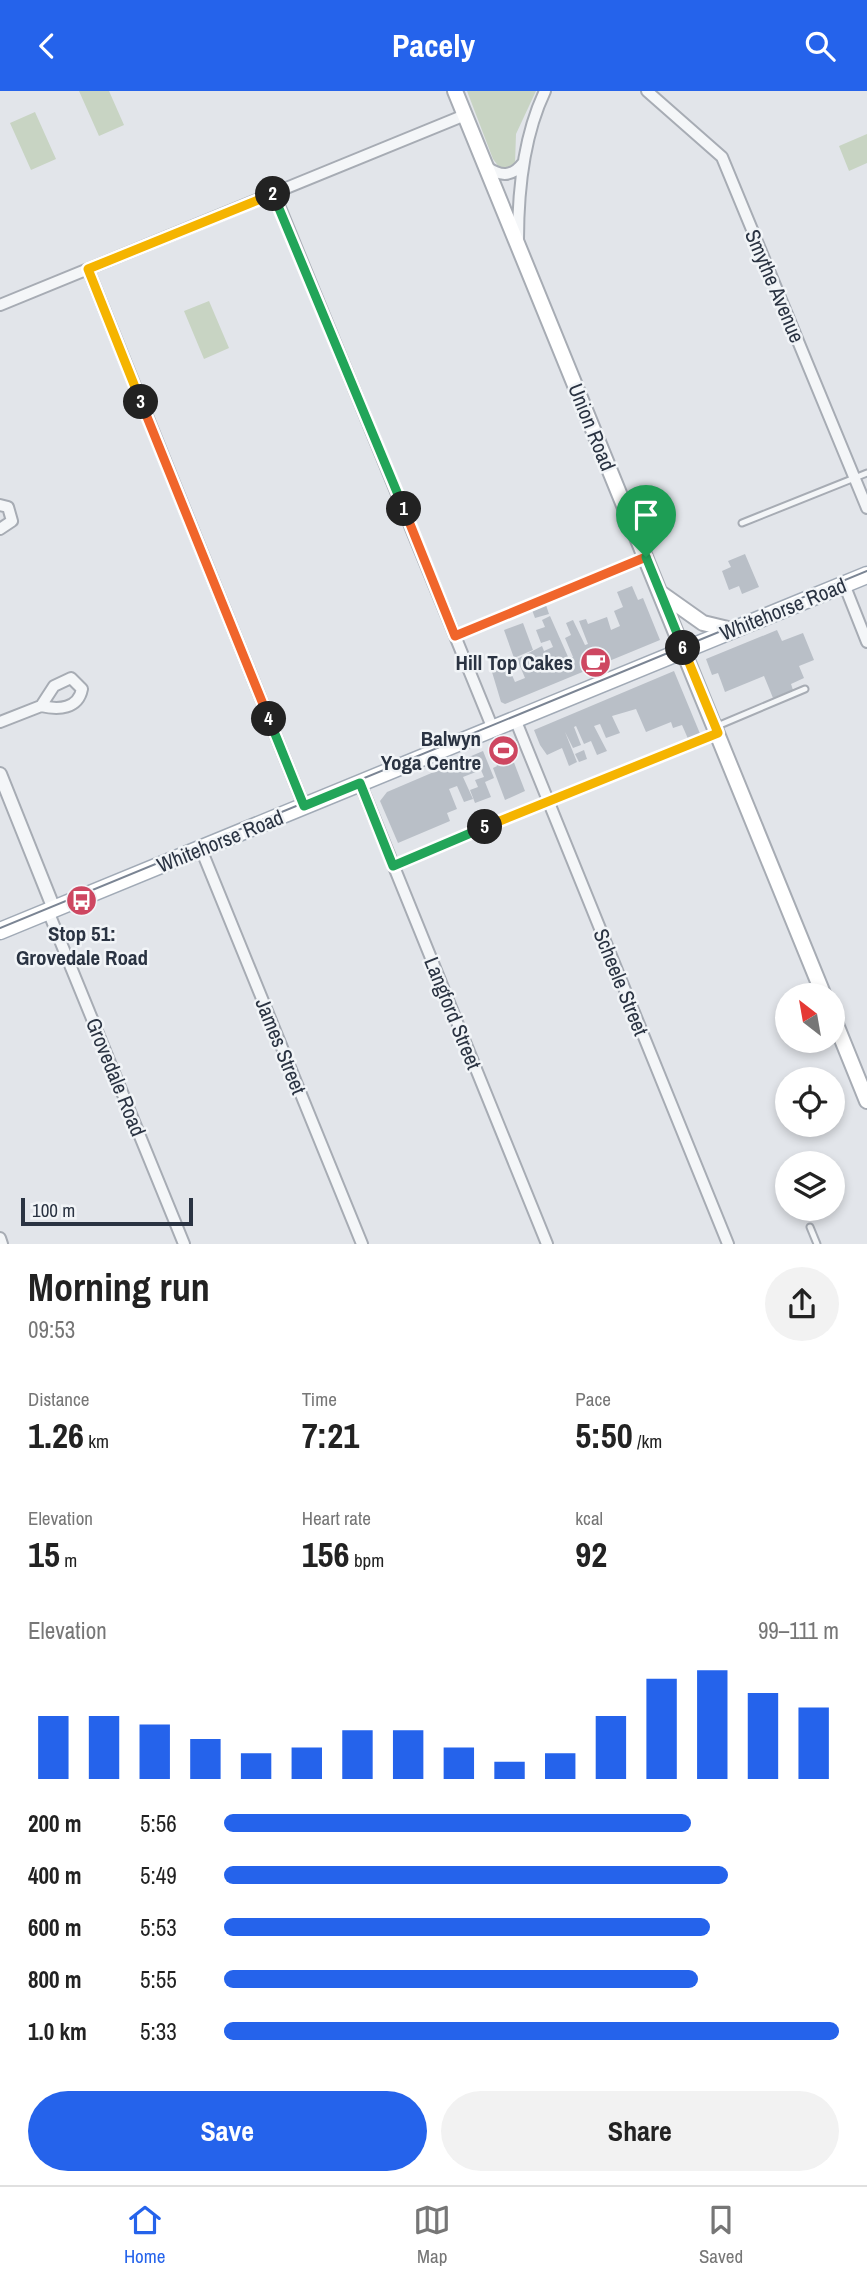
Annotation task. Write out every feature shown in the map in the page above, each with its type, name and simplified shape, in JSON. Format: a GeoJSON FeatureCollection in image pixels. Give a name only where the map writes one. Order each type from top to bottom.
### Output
{"type":"FeatureCollection","features":[{"type":"Feature","properties":{"kind":"main road","name":"Union Road"},"geometry":{"type":"LineString","coordinates":[[455,91],[819,983]]}},
{"type":"Feature","properties":{"kind":"main road","name":"Whitehorse Road"},"geometry":{"type":"LineString","coordinates":[[0,931],[867,575]]}},
{"type":"Feature","properties":{"kind":"main road"},"geometry":{"type":"LineString","coordinates":[[661,594],[703,623],[732,630]]}},
{"type":"Feature","properties":{"kind":"main road"},"geometry":{"type":"LineString","coordinates":[[845,1047],[867,1101]]}},
{"type":"Feature","properties":{"kind":"street"},"geometry":{"type":"LineString","coordinates":[[518,246],[518,204],[523,163],[536,110],[545,91]]}},
{"type":"Feature","properties":{"kind":"street","name":"Smythe Avenue"},"geometry":{"type":"LineString","coordinates":[[647,91],[722,157],[867,508]]}},
{"type":"Feature","properties":{"kind":"street"},"geometry":{"type":"LineString","coordinates":[[0,305],[465,115]]}},
{"type":"Feature","properties":{"kind":"street"},"geometry":{"type":"LineString","coordinates":[[487,167],[507,175],[516,172],[523,163]]}},
{"type":"Feature","properties":{"kind":"street"},"geometry":{"type":"LineString","coordinates":[[274,193],[493,729]]}},
{"type":"Feature","properties":{"kind":"street"},"geometry":{"type":"LineString","coordinates":[[88,269],[304,806]]}},
{"type":"Feature","properties":{"kind":"street"},"geometry":{"type":"LineString","coordinates":[[0,505],[8,507],[12,521],[0,529]]}},
{"type":"Feature","properties":{"kind":"street"},"geometry":{"type":"LineString","coordinates":[[844,584],[867,642]]}},
{"type":"Feature","properties":{"kind":"street"},"geometry":{"type":"LineString","coordinates":[[0,722],[41,706]]}},
{"type":"Feature","properties":{"kind":"street","name":"Scheele Street"},"geometry":{"type":"LineString","coordinates":[[515,719],[728,1244]]}},
{"type":"Feature","properties":{"kind":"street"},"geometry":{"type":"LineString","coordinates":[[0,774],[51,910]]}},
{"type":"Feature","properties":{"kind":"street","name":"Langford Street"},"geometry":{"type":"LineString","coordinates":[[360,783],[547,1244]]}},
{"type":"Feature","properties":{"kind":"street","name":"James Street"},"geometry":{"type":"LineString","coordinates":[[201,849],[362,1244]]}},
{"type":"Feature","properties":{"kind":"street","name":"Grovedale Road"},"geometry":{"type":"LineString","coordinates":[[51,910],[184,1244]]}},
{"type":"Feature","properties":{"kind":"street"},"geometry":{"type":"LineString","coordinates":[[0,1238],[2,1244]]}},
{"type":"Feature","properties":{"kind":"lane"},"geometry":{"type":"LineString","coordinates":[[742,523],[867,473]]}},
{"type":"Feature","properties":{"kind":"lane"},"geometry":{"type":"LineString","coordinates":[[455,636],[646,557]]}},
{"type":"Feature","properties":{"kind":"lane"},"geometry":{"type":"LineString","coordinates":[[393,866],[717,730],[805,689]]}},
{"type":"Feature","properties":{"kind":"lane"},"geometry":{"type":"LineString","coordinates":[[810,1227],[817,1244]]}},
{"type":"Feature","properties":{"kind":"green space"},"geometry":{"type":"Polygon","coordinates":[[[79,91],[109,91],[124,125],[99,136],[79,91]]]}},
{"type":"Feature","properties":{"kind":"green space"},"geometry":{"type":"Polygon","coordinates":[[[467,91],[536,91],[516,134],[515,164],[502,171],[493,159],[467,91]]]}},
{"type":"Feature","properties":{"kind":"green space"},"geometry":{"type":"Polygon","coordinates":[[[35,112],[56,159],[31,170],[10,123],[35,112]]]}},
{"type":"Feature","properties":{"kind":"green space"},"geometry":{"type":"Polygon","coordinates":[[[867,134],[867,163],[849,171],[839,146],[867,134]]]}},
{"type":"Feature","properties":{"kind":"green space"},"geometry":{"type":"Polygon","coordinates":[[[209,301],[229,348],[204,359],[184,311],[209,301]]]}},
{"type":"Feature","properties":{"kind":"building"},"geometry":{"type":"Polygon","coordinates":[[[745,554],[759,587],[742,594],[739,586],[729,590],[722,571],[731,567],[728,561],[745,554]]]}},
{"type":"Feature","properties":{"kind":"building"},"geometry":{"type":"Polygon","coordinates":[[[632,586],[638,600],[643,598],[660,640],[505,704],[501,702],[492,672],[508,666],[515,682],[525,678],[517,659],[542,646],[544,651],[553,647],[550,640],[541,643],[536,630],[545,627],[542,620],[550,616],[569,659],[573,657],[565,638],[571,635],[566,623],[573,620],[585,645],[588,644],[579,621],[586,619],[588,624],[607,617],[611,630],[620,626],[614,611],[623,607],[617,592],[632,586]]]}},
{"type":"Feature","properties":{"kind":"building"},"geometry":{"type":"Polygon","coordinates":[[[546,605],[549,614],[535,618],[532,610],[546,605]]]}},
{"type":"Feature","properties":{"kind":"building"},"geometry":{"type":"Polygon","coordinates":[[[523,623],[533,650],[514,658],[504,630],[523,623]]]}},
{"type":"Feature","properties":{"kind":"building"},"geometry":{"type":"Polygon","coordinates":[[[777,630],[782,641],[803,633],[814,660],[799,666],[804,678],[791,684],[793,690],[773,698],[764,676],[725,692],[718,673],[712,675],[706,659],[777,630]]]}},
{"type":"Feature","properties":{"kind":"building"},"geometry":{"type":"Polygon","coordinates":[[[674,671],[701,736],[689,741],[682,725],[673,728],[671,722],[646,732],[636,709],[612,716],[620,733],[606,738],[600,724],[594,726],[607,751],[597,755],[591,741],[584,744],[576,726],[574,727],[581,745],[573,748],[565,732],[577,762],[569,766],[562,748],[547,755],[540,745],[534,730],[674,671]]]}},
{"type":"Feature","properties":{"kind":"building"},"geometry":{"type":"Polygon","coordinates":[[[506,743],[512,745],[517,758],[513,760],[525,791],[505,800],[493,768],[497,766],[491,749],[506,743]]]}},
{"type":"Feature","properties":{"kind":"building"},"geometry":{"type":"Polygon","coordinates":[[[584,750],[587,759],[579,762],[575,754],[584,750]]]}},
{"type":"Feature","properties":{"kind":"building"},"geometry":{"type":"Polygon","coordinates":[[[483,751],[494,778],[485,782],[491,797],[475,803],[470,790],[478,787],[475,780],[484,777],[481,770],[463,777],[473,799],[464,802],[457,786],[449,789],[457,809],[447,813],[450,821],[398,843],[380,801],[387,792],[483,751]]]}},
{"type":"Feature","properties":{"kind":"tram line"},"geometry":{"type":"LineString","coordinates":[[0,928],[867,571]]}},
{"type":"Feature","properties":{"kind":"place","name":"Hill Top Cakes"},"geometry":{"type":"Point","coordinates":[596,662]}},
{"type":"Feature","properties":{"kind":"place","name":"Balwyn Yoga Centre"},"geometry":{"type":"Point","coordinates":[504,750]}},
{"type":"Feature","properties":{"kind":"place","name":"Stop 51: Grovedale Road"},"geometry":{"type":"Point","coordinates":[82,901]}},
{"type":"Feature","properties":{"kind":"route"},"geometry":{"type":"LineString","coordinates":[[274,193],[455,636],[646,557],[718,733],[393,866],[360,783],[304,806],[88,269],[274,193]]}}]}
